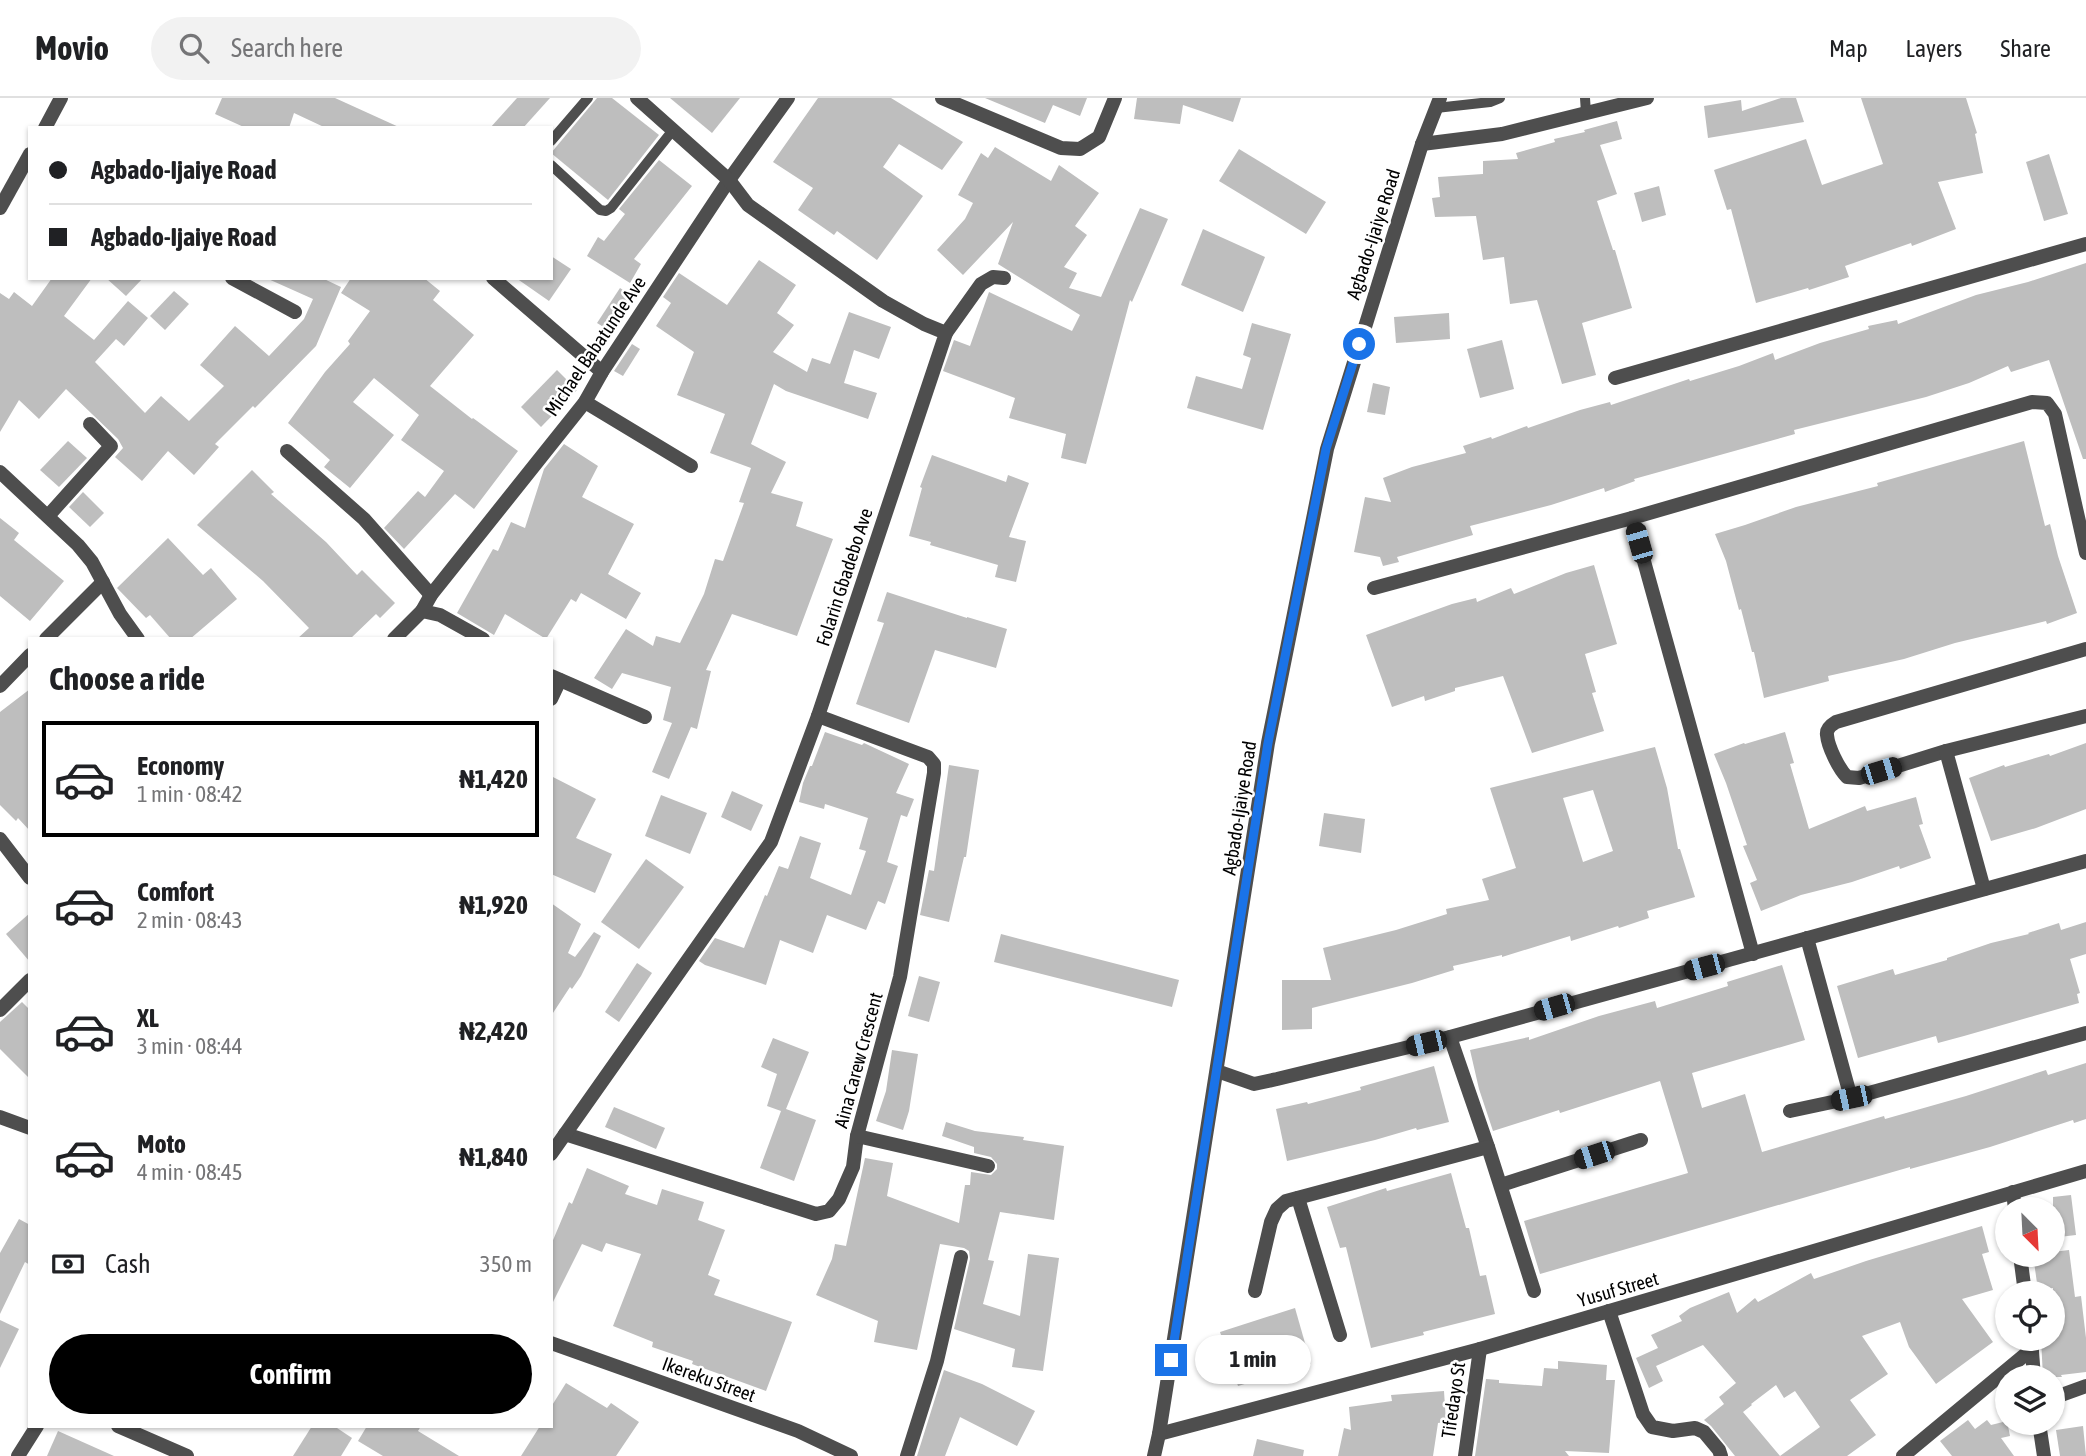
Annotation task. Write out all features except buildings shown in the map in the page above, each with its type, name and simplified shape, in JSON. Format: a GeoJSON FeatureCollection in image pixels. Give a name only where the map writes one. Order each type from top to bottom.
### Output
{"type":"FeatureCollection","features":[{"type":"Feature","properties":{"kind":"street"},"geometry":{"type":"LineString","coordinates":[[46,126],[61,98]]}},
{"type":"Feature","properties":{"kind":"street"},"geometry":{"type":"LineString","coordinates":[[636,98],[729,180],[748,205],[883,301],[946,333]]}},
{"type":"Feature","properties":{"kind":"street","name":"Michael Babatunde Ave"},"geometry":{"type":"LineString","coordinates":[[396,637],[422,611],[431,595],[584,402],[729,180],[788,98]]}},
{"type":"Feature","properties":{"kind":"street"},"geometry":{"type":"LineString","coordinates":[[942,98],[1061,148],[1080,149],[1100,137],[1115,98]]}},
{"type":"Feature","properties":{"kind":"street"},"geometry":{"type":"LineString","coordinates":[[1422,144],[1503,134],[1647,98]]}},
{"type":"Feature","properties":{"kind":"street","name":"Agbado-Ijaiye Road"},"geometry":{"type":"LineString","coordinates":[[1154,1456],[1268,743],[1326,449],[1422,144],[1438,103]]}},
{"type":"Feature","properties":{"kind":"street"},"geometry":{"type":"LineString","coordinates":[[0,208],[27,163]]}},
{"type":"Feature","properties":{"kind":"street"},"geometry":{"type":"LineString","coordinates":[[1615,378],[2086,244]]}},
{"type":"Feature","properties":{"kind":"street","name":"Folarin Gbadebo Ave"},"geometry":{"type":"LineString","coordinates":[[553,1151],[771,842],[818,716],[946,333],[981,284],[993,277],[1004,278]]}},
{"type":"Feature","properties":{"kind":"street"},"geometry":{"type":"LineString","coordinates":[[236,280],[295,312]]}},
{"type":"Feature","properties":{"kind":"street"},"geometry":{"type":"LineString","coordinates":[[495,280],[603,372]]}},
{"type":"Feature","properties":{"kind":"street"},"geometry":{"type":"LineString","coordinates":[[584,402],[691,466]]}},
{"type":"Feature","properties":{"kind":"street"},"geometry":{"type":"LineString","coordinates":[[1374,589],[1632,518],[2032,402],[2047,403],[2055,414],[2086,552]]}},
{"type":"Feature","properties":{"kind":"street"},"geometry":{"type":"LineString","coordinates":[[48,516],[111,446],[90,424]]}},
{"type":"Feature","properties":{"kind":"street"},"geometry":{"type":"LineString","coordinates":[[287,451],[364,519],[431,595]]}},
{"type":"Feature","properties":{"kind":"street"},"geometry":{"type":"LineString","coordinates":[[0,472],[78,545],[92,562],[120,614],[137,637]]}},
{"type":"Feature","properties":{"kind":"street"},"geometry":{"type":"LineString","coordinates":[[1632,518],[1754,954]]}},
{"type":"Feature","properties":{"kind":"street"},"geometry":{"type":"LineString","coordinates":[[48,637],[103,582]]}},
{"type":"Feature","properties":{"kind":"street"},"geometry":{"type":"LineString","coordinates":[[422,611],[440,615],[479,637]]}},
{"type":"Feature","properties":{"kind":"street"},"geometry":{"type":"LineString","coordinates":[[2086,649],[1836,722],[1829,727],[1827,735],[1839,769],[1847,777],[1859,778],[1946,751],[2086,716]]}},
{"type":"Feature","properties":{"kind":"street"},"geometry":{"type":"LineString","coordinates":[[0,686],[28,657]]}},
{"type":"Feature","properties":{"kind":"street"},"geometry":{"type":"LineString","coordinates":[[556,678],[645,717]]}},
{"type":"Feature","properties":{"kind":"street","name":"Aina Carew Crescent"},"geometry":{"type":"LineString","coordinates":[[565,1134],[816,1214],[829,1211],[839,1199],[853,1167],[857,1136],[900,977],[934,764],[928,757],[818,716]]}},
{"type":"Feature","properties":{"kind":"street"},"geometry":{"type":"LineString","coordinates":[[1946,751],[1984,889]]}},
{"type":"Feature","properties":{"kind":"street"},"geometry":{"type":"LineString","coordinates":[[0,839],[28,875]]}},
{"type":"Feature","properties":{"kind":"street"},"geometry":{"type":"LineString","coordinates":[[1217,1071],[1254,1083],[1450,1037],[2086,861]]}},
{"type":"Feature","properties":{"kind":"street"},"geometry":{"type":"LineString","coordinates":[[1807,938],[1851,1098]]}},
{"type":"Feature","properties":{"kind":"street"},"geometry":{"type":"LineString","coordinates":[[0,1010],[28,982]]}},
{"type":"Feature","properties":{"kind":"street"},"geometry":{"type":"LineString","coordinates":[[1790,1111],[1851,1098],[2086,1033]]}},
{"type":"Feature","properties":{"kind":"street"},"geometry":{"type":"LineString","coordinates":[[1450,1037],[1534,1291]]}},
{"type":"Feature","properties":{"kind":"street"},"geometry":{"type":"LineString","coordinates":[[0,1117],[28,1127]]}},
{"type":"Feature","properties":{"kind":"street"},"geometry":{"type":"LineString","coordinates":[[857,1136],[988,1166]]}},
{"type":"Feature","properties":{"kind":"street"},"geometry":{"type":"LineString","coordinates":[[1501,1185],[1641,1140]]}},
{"type":"Feature","properties":{"kind":"street"},"geometry":{"type":"LineString","coordinates":[[1255,1291],[1271,1222],[1277,1209],[1286,1201],[1488,1147]]}},
{"type":"Feature","properties":{"kind":"street","name":"Yusuf Street"},"geometry":{"type":"LineString","coordinates":[[1159,1434],[1480,1349],[2086,1171]]}},
{"type":"Feature","properties":{"kind":"street"},"geometry":{"type":"LineString","coordinates":[[2012,1192],[2013,1197]]}},
{"type":"Feature","properties":{"kind":"street"},"geometry":{"type":"LineString","coordinates":[[1298,1198],[1340,1335]]}},
{"type":"Feature","properties":{"kind":"street"},"geometry":{"type":"LineString","coordinates":[[907,1456],[937,1361],[961,1257]]}},
{"type":"Feature","properties":{"kind":"street"},"geometry":{"type":"LineString","coordinates":[[1609,1311],[1643,1414],[1652,1427],[1673,1431],[1695,1428],[1704,1432],[1721,1456]]}},
{"type":"Feature","properties":{"kind":"street","name":"Ikereku Street"},"geometry":{"type":"LineString","coordinates":[[553,1344],[798,1431],[851,1456]]}},
{"type":"Feature","properties":{"kind":"street","name":"Tifedayo St"},"geometry":{"type":"LineString","coordinates":[[1465,1456],[1480,1349]]}},
{"type":"Feature","properties":{"kind":"street"},"geometry":{"type":"LineString","coordinates":[[1903,1456],[2023,1351]]}},
{"type":"Feature","properties":{"kind":"street"},"geometry":{"type":"LineString","coordinates":[[2065,1394],[2086,1386]]}},
{"type":"Feature","properties":{"kind":"street"},"geometry":{"type":"LineString","coordinates":[[18,1456],[36,1428]]}},
{"type":"Feature","properties":{"kind":"street"},"geometry":{"type":"LineString","coordinates":[[123,1428],[187,1456]]}},
{"type":"Feature","properties":{"kind":"street"},"geometry":{"type":"LineString","coordinates":[[2041,1435],[2044,1456]]}},
{"type":"Feature","properties":{"kind":"lane"},"geometry":{"type":"LineString","coordinates":[[553,139],[588,98]]}},
{"type":"Feature","properties":{"kind":"lane"},"geometry":{"type":"LineString","coordinates":[[1438,103],[1490,102],[1500,98]]}},
{"type":"Feature","properties":{"kind":"lane"},"geometry":{"type":"LineString","coordinates":[[1585,98],[1586,113]]}},
{"type":"Feature","properties":{"kind":"lane"},"geometry":{"type":"LineString","coordinates":[[553,166],[600,210],[606,211],[673,130]]}},
{"type":"Feature","properties":{"kind":"route"},"geometry":{"type":"LineString","coordinates":[[1171,1360],[1268,743],[1326,449],[1359,344]]}}]}
